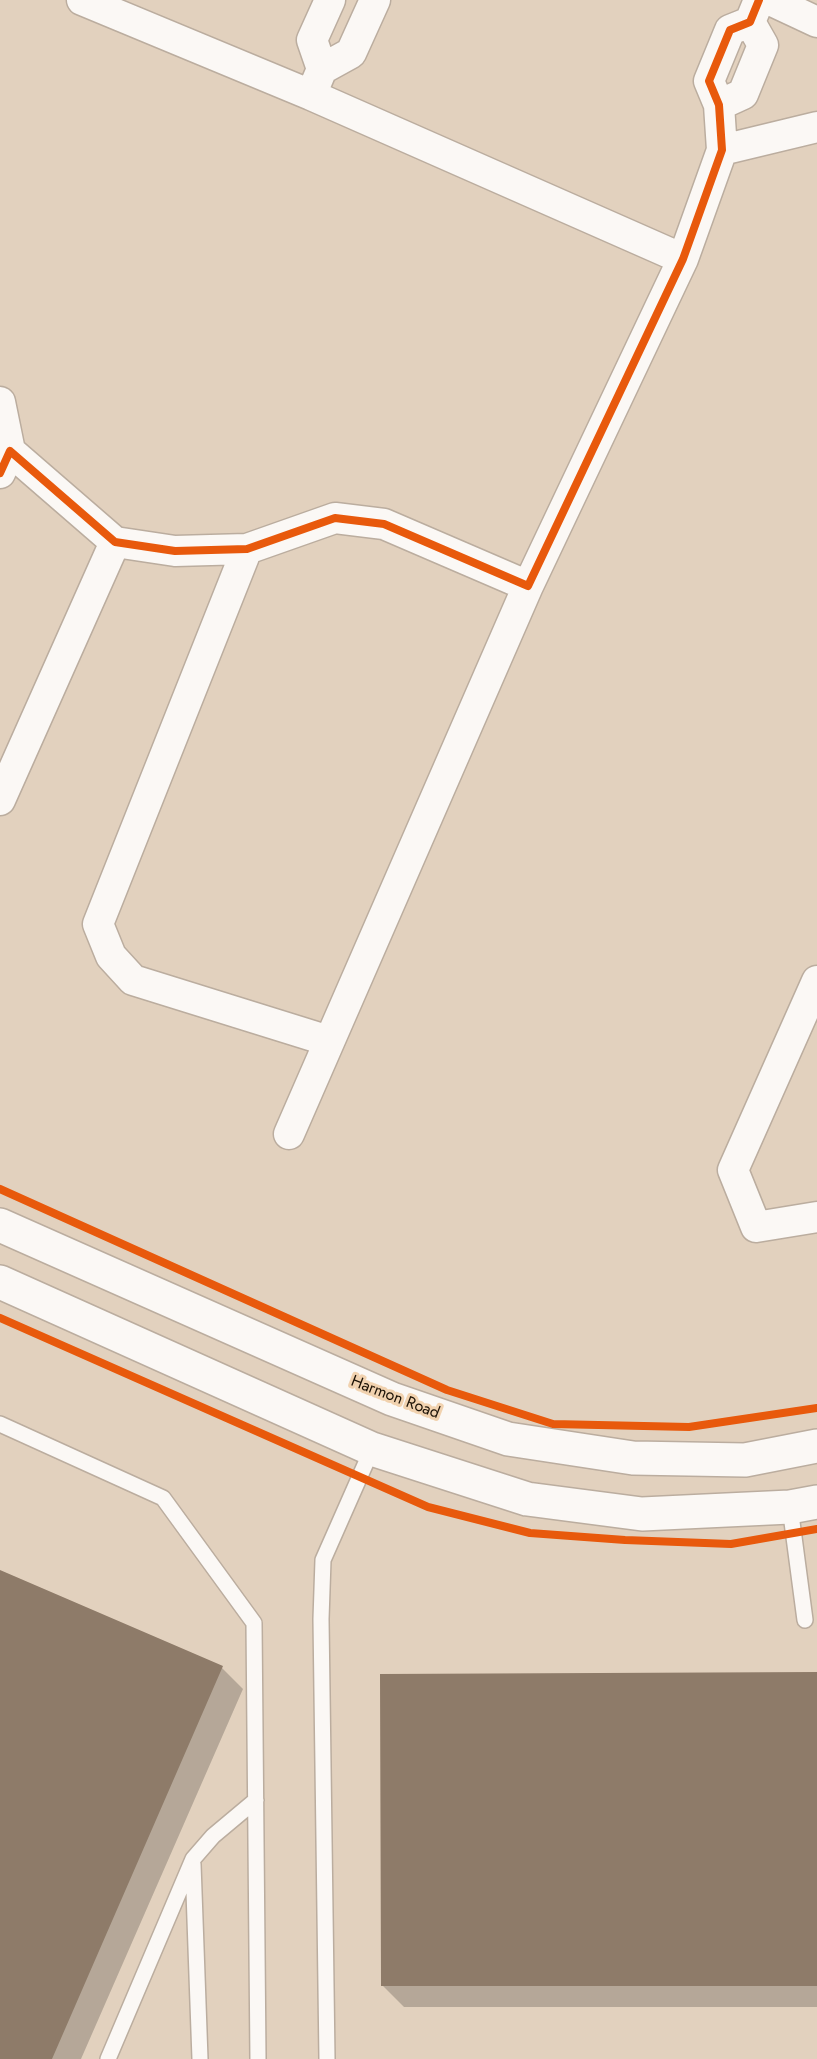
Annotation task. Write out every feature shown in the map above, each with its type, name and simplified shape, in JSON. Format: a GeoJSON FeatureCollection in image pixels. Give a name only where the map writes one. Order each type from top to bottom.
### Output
{"type":"FeatureCollection","features":[{"type":"Feature","properties":{"kind":"street"},"geometry":{"type":"LineString","coordinates":[[81,0],[316,82],[683,259]]}},
{"type":"Feature","properties":{"kind":"street"},"geometry":{"type":"LineString","coordinates":[[316,82],[312,40],[330,0]]}},
{"type":"Feature","properties":{"kind":"street"},"geometry":{"type":"LineString","coordinates":[[316,82],[351,54],[375,0]]}},
{"type":"Feature","properties":{"kind":"street"},"geometry":{"type":"LineString","coordinates":[[770,0],[817,22]]}},
{"type":"Feature","properties":{"kind":"street"},"geometry":{"type":"LineString","coordinates":[[289,1134],[528,586],[683,259],[722,150],[719,105],[709,81],[730,30],[755,11]]}},
{"type":"Feature","properties":{"kind":"street"},"geometry":{"type":"LineString","coordinates":[[722,150],[817,127]]}},
{"type":"Feature","properties":{"kind":"street"},"geometry":{"type":"LineString","coordinates":[[0,402],[5,462],[114,542],[174,550],[247,549],[335,518],[384,524],[528,586]]}},
{"type":"Feature","properties":{"kind":"street"},"geometry":{"type":"LineString","coordinates":[[0,800],[114,542]]}},
{"type":"Feature","properties":{"kind":"street"},"geometry":{"type":"LineString","coordinates":[[247,549],[98,924],[111,956],[133,980],[329,1041]]}},
{"type":"Feature","properties":{"kind":"street"},"geometry":{"type":"LineString","coordinates":[[817,981],[733,1170],[756,1227],[817,1216]]}},
{"type":"Feature","properties":{"kind":"street","name":"Harmon Road"},"geometry":{"type":"LineString","coordinates":[[0,1225],[392,1399],[508,1439],[644,1458],[745,1460],[817,1446]]}},
{"type":"Feature","properties":{"kind":"street"},"geometry":{"type":"LineString","coordinates":[[0,1282],[372,1449],[526,1499],[642,1514],[804,1504]]}},
{"type":"Feature","properties":{"kind":"lane"},"geometry":{"type":"LineString","coordinates":[[0,1424],[163,1498],[254,1623],[258,2059]]}},
{"type":"Feature","properties":{"kind":"lane"},"geometry":{"type":"LineString","coordinates":[[327,2059],[321,1619],[323,1560],[372,1449]]}},
{"type":"Feature","properties":{"kind":"lane"},"geometry":{"type":"LineString","coordinates":[[804,1504],[805,1620]]}},
{"type":"Feature","properties":{"kind":"lane"},"geometry":{"type":"LineString","coordinates":[[108,2059],[193,1859],[213,1836],[255,1800]]}},
{"type":"Feature","properties":{"kind":"lane"},"geometry":{"type":"LineString","coordinates":[[193,1859],[200,2059]]}},
{"type":"Feature","properties":{"kind":"building"},"geometry":{"type":"Polygon","coordinates":[[[0,1570],[223,1666],[52,2059],[0,2059],[0,1570]]]}},
{"type":"Feature","properties":{"kind":"building"},"geometry":{"type":"Polygon","coordinates":[[[817,1672],[817,1986],[381,1986],[380,1674],[817,1672]]]}},
{"type":"Feature","properties":{"kind":"cycle path"},"geometry":{"type":"LineString","coordinates":[[0,473],[10,451],[115,542],[175,551],[247,549],[335,518],[384,524],[528,586],[683,259],[722,150],[719,105],[709,81],[730,30],[750,22],[759,0]]}},
{"type":"Feature","properties":{"kind":"cycle path"},"geometry":{"type":"LineString","coordinates":[[0,1189],[447,1390],[553,1424],[689,1427],[817,1408]]}},
{"type":"Feature","properties":{"kind":"cycle path"},"geometry":{"type":"LineString","coordinates":[[0,1318],[428,1507],[530,1533],[625,1540],[731,1544],[817,1529]]}}]}
